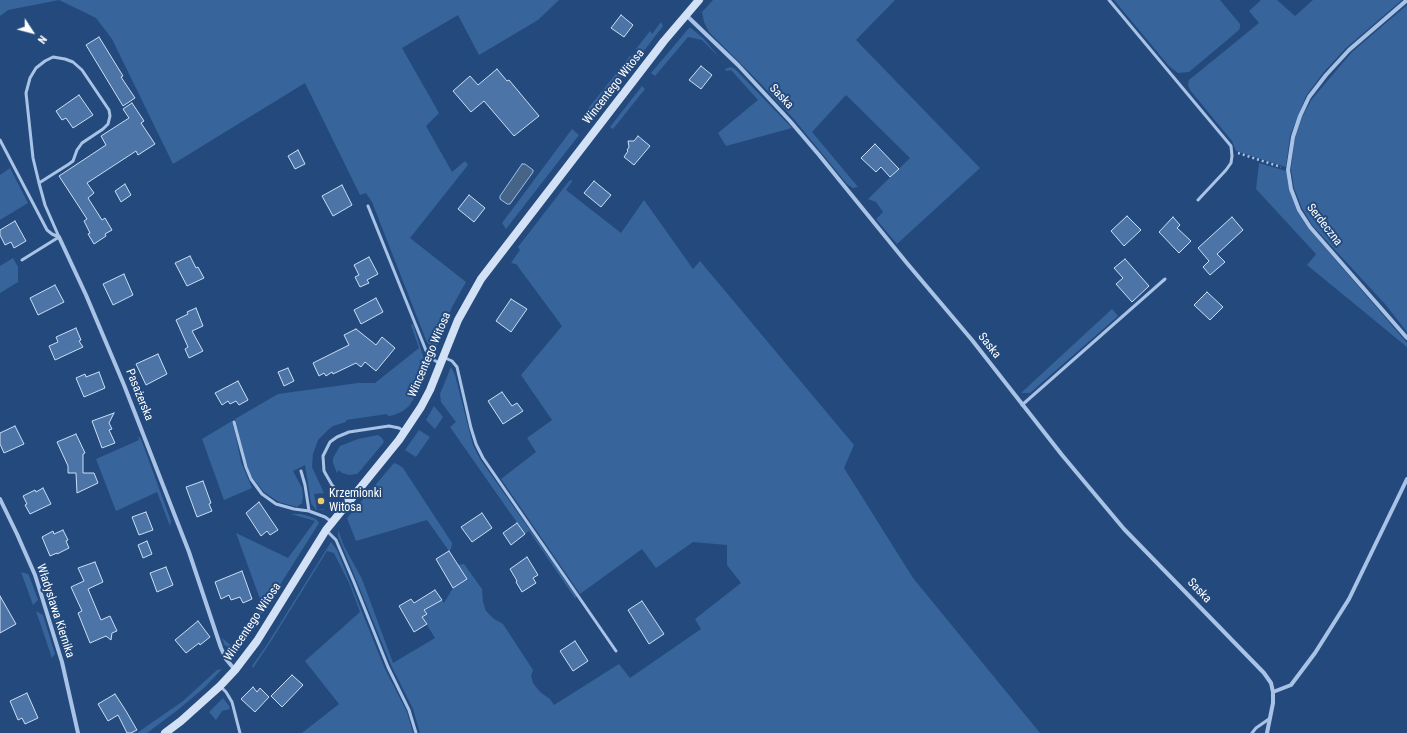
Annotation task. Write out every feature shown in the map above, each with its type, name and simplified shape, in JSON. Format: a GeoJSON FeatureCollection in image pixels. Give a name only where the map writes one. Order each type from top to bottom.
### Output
{"type":"FeatureCollection","features":[{"type":"Feature","properties":{"kind":"street","name":"Wincentego Witosa"},"geometry":{"type":"LineString","coordinates":[[165,733],[181,721],[220,686],[235,670],[257,641],[326,530],[348,501],[406,432],[430,390],[465,306],[491,265],[699,0]]}},
{"type":"Feature","properties":{"kind":"street","name":"Serdeczna"},"geometry":{"type":"LineString","coordinates":[[1407,0],[1349,50],[1326,75],[1309,97],[1300,116],[1293,137],[1288,170],[1291,189],[1299,210],[1310,227],[1407,338]]}},
{"type":"Feature","properties":{"kind":"street","name":"Saska"},"geometry":{"type":"LineString","coordinates":[[686,15],[738,65],[790,121],[972,340],[1062,455],[1124,529],[1252,659],[1271,683],[1273,692]]}},
{"type":"Feature","properties":{"kind":"street","name":"Pasażerska"},"geometry":{"type":"LineString","coordinates":[[59,237],[86,295],[145,436],[188,552],[221,648],[226,659],[235,670]]}},
{"type":"Feature","properties":{"kind":"street"},"geometry":{"type":"LineString","coordinates":[[1267,733],[1273,692],[1291,685],[1315,653],[1349,599],[1407,479]]}},
{"type":"Feature","properties":{"kind":"street","name":"Władysława Kiernika"},"geometry":{"type":"LineString","coordinates":[[0,499],[17,534],[41,594],[62,662],[78,733]]}},
{"type":"Feature","properties":{"kind":"lane"},"geometry":{"type":"LineString","coordinates":[[1110,0],[1228,140],[1231,146],[1231,163],[1198,200]]}},
{"type":"Feature","properties":{"kind":"lane"},"geometry":{"type":"LineString","coordinates":[[22,260],[59,237],[46,205],[39,183],[33,158],[26,93],[30,78],[36,68],[53,57],[73,62],[82,70],[109,110],[110,116],[108,124],[103,129],[82,143],[77,150],[73,161],[39,183]]}},
{"type":"Feature","properties":{"kind":"lane","name":"Pasażerska"},"geometry":{"type":"LineString","coordinates":[[0,140],[48,230],[52,234],[59,237]]}},
{"type":"Feature","properties":{"kind":"lane"},"geometry":{"type":"LineString","coordinates":[[368,206],[429,357],[452,361],[457,367],[471,428],[476,444],[483,458],[616,651]]}},
{"type":"Feature","properties":{"kind":"lane"},"geometry":{"type":"LineString","coordinates":[[1022,405],[1165,279]]}},
{"type":"Feature","properties":{"kind":"lane"},"geometry":{"type":"LineString","coordinates":[[234,422],[250,479],[257,488],[276,504],[309,511],[325,517],[332,522]]}},
{"type":"Feature","properties":{"kind":"lane"},"geometry":{"type":"LineString","coordinates":[[348,501],[332,486],[324,471],[323,456],[330,442],[349,432],[389,426],[399,428],[406,432]]}},
{"type":"Feature","properties":{"kind":"lane"},"geometry":{"type":"LineString","coordinates":[[300,471],[305,485],[309,511]]}},
{"type":"Feature","properties":{"kind":"lane"},"geometry":{"type":"LineString","coordinates":[[326,530],[336,540],[388,667],[410,710],[416,733]]}},
{"type":"Feature","properties":{"kind":"lane"},"geometry":{"type":"LineString","coordinates":[[220,686],[232,702],[240,733]]}},
{"type":"Feature","properties":{"kind":"lane"},"geometry":{"type":"LineString","coordinates":[[1252,733],[1256,728],[1269,719]]}},
{"type":"Feature","properties":{"kind":"path"},"geometry":{"type":"LineString","coordinates":[[1232,151],[1288,170]]}},
{"type":"Feature","properties":{"kind":"shaded area"},"geometry":{"type":"Polygon","coordinates":[[[0,0],[59,0],[8,10],[0,16],[0,0]]]}},
{"type":"Feature","properties":{"kind":"shaded area"},"geometry":{"type":"Polygon","coordinates":[[[59,0],[559,0],[538,20],[479,55],[458,15],[402,48],[439,113],[426,126],[452,172],[465,161],[468,165],[410,238],[466,282],[452,307],[434,353],[426,340],[372,202],[366,193],[360,195],[305,83],[173,164],[112,39],[96,18],[59,0]]]}},
{"type":"Feature","properties":{"kind":"shaded area"},"geometry":{"type":"Polygon","coordinates":[[[713,0],[895,0],[856,40],[980,168],[897,244],[876,219],[883,212],[876,202],[868,199],[910,158],[846,95],[812,132],[858,187],[853,188],[847,184],[793,118],[709,32],[704,22],[702,12],[713,0]]]}},
{"type":"Feature","properties":{"kind":"shaded area"},"geometry":{"type":"Polygon","coordinates":[[[1114,0],[1220,0],[1240,24],[1240,27],[1239,30],[1189,72],[1178,73],[1169,66],[1114,0]]]}},
{"type":"Feature","properties":{"kind":"shaded area"},"geometry":{"type":"Polygon","coordinates":[[[1261,0],[1277,0],[1295,16],[1313,0],[1402,0],[1346,48],[1323,73],[1306,96],[1290,136],[1286,167],[1236,151],[1232,141],[1190,90],[1188,85],[1189,80],[1259,23],[1249,11],[1261,0]]]}},
{"type":"Feature","properties":{"kind":"shaded area"},"geometry":{"type":"Polygon","coordinates":[[[1407,5],[1407,332],[1385,304],[1312,225],[1302,208],[1294,188],[1291,169],[1295,138],[1302,117],[1312,99],[1352,52],[1407,5]]]}},
{"type":"Feature","properties":{"kind":"shaded area"},"geometry":{"type":"Polygon","coordinates":[[[661,22],[663,26],[643,52],[636,49],[650,31],[652,34],[661,22]]]}},
{"type":"Feature","properties":{"kind":"shaded area"},"geometry":{"type":"Polygon","coordinates":[[[689,28],[704,39],[720,58],[702,40],[688,37],[655,76],[651,73],[689,28]]]}},
{"type":"Feature","properties":{"kind":"shaded area"},"geometry":{"type":"Polygon","coordinates":[[[630,56],[635,61],[588,122],[580,119],[630,56]]]}},
{"type":"Feature","properties":{"kind":"shaded area"},"geometry":{"type":"Polygon","coordinates":[[[731,67],[735,69],[792,128],[726,146],[718,133],[758,100],[731,70],[726,71],[725,69],[731,67]]]}},
{"type":"Feature","properties":{"kind":"shaded area"},"geometry":{"type":"Polygon","coordinates":[[[642,86],[645,89],[613,129],[610,127],[642,86]]]}},
{"type":"Feature","properties":{"kind":"shaded area"},"geometry":{"type":"Polygon","coordinates":[[[572,129],[579,135],[506,229],[502,223],[572,129]]]}},
{"type":"Feature","properties":{"kind":"shaded area"},"geometry":{"type":"Polygon","coordinates":[[[1259,163],[1286,171],[1289,189],[1297,211],[1308,228],[1407,343],[1407,347],[1307,265],[1316,254],[1256,189],[1259,163]]]}},
{"type":"Feature","properties":{"kind":"shaded area"},"geometry":{"type":"Polygon","coordinates":[[[522,164],[525,164],[533,170],[533,172],[510,204],[507,204],[500,199],[500,196],[522,164]]]}},
{"type":"Feature","properties":{"kind":"shaded area"},"geometry":{"type":"Polygon","coordinates":[[[10,168],[28,203],[0,220],[0,175],[10,168]]]}},
{"type":"Feature","properties":{"kind":"shaded area"},"geometry":{"type":"Polygon","coordinates":[[[573,180],[566,190],[621,233],[644,200],[693,269],[700,261],[854,445],[844,468],[913,578],[1040,733],[420,733],[413,709],[391,665],[338,536],[338,530],[344,546],[362,579],[393,663],[435,638],[422,617],[427,614],[424,610],[442,600],[444,603],[453,588],[467,579],[458,565],[464,564],[482,589],[483,602],[486,611],[494,619],[503,624],[533,670],[531,676],[533,683],[540,692],[550,699],[554,705],[619,664],[630,678],[701,629],[695,619],[741,583],[727,565],[727,545],[693,542],[656,568],[642,549],[580,594],[501,479],[536,452],[527,438],[552,420],[521,375],[562,326],[516,264],[511,263],[520,250],[518,247],[569,181],[573,180]]]}},
{"type":"Feature","properties":{"kind":"shaded area"},"geometry":{"type":"Polygon","coordinates":[[[13,258],[18,267],[18,282],[0,293],[0,266],[13,258]]]}},
{"type":"Feature","properties":{"kind":"shaded area"},"geometry":{"type":"Polygon","coordinates":[[[1112,309],[1118,316],[1030,393],[1021,393],[1112,309]]]}},
{"type":"Feature","properties":{"kind":"shaded area"},"geometry":{"type":"Polygon","coordinates":[[[413,324],[425,362],[429,367],[416,395],[409,406],[403,411],[388,416],[387,414],[346,420],[346,422],[333,426],[318,440],[313,454],[312,467],[324,493],[314,494],[317,510],[311,503],[305,465],[293,471],[302,488],[303,497],[302,503],[297,507],[279,502],[264,492],[251,476],[247,466],[235,419],[278,394],[358,383],[375,383],[419,348],[411,325],[413,324]]]}},
{"type":"Feature","properties":{"kind":"shaded area"},"geometry":{"type":"Polygon","coordinates":[[[451,367],[455,375],[473,445],[480,459],[577,597],[575,598],[529,531],[525,534],[450,427],[456,422],[441,402],[440,394],[451,367]]]}},
{"type":"Feature","properties":{"kind":"shaded area"},"geometry":{"type":"Polygon","coordinates":[[[434,406],[443,417],[435,429],[426,420],[434,406]]]}},
{"type":"Feature","properties":{"kind":"shaded area"},"geometry":{"type":"Polygon","coordinates":[[[232,421],[241,462],[252,488],[224,500],[202,439],[232,421]]]}},
{"type":"Feature","properties":{"kind":"shaded area"},"geometry":{"type":"Polygon","coordinates":[[[419,430],[430,437],[416,457],[405,450],[419,430]]]}},
{"type":"Feature","properties":{"kind":"shaded area"},"geometry":{"type":"Polygon","coordinates":[[[378,435],[384,442],[357,474],[349,475],[342,473],[339,470],[337,473],[333,463],[333,458],[340,446],[358,439],[378,435]]]}},
{"type":"Feature","properties":{"kind":"shaded area"},"geometry":{"type":"Polygon","coordinates":[[[138,436],[141,439],[171,521],[170,526],[157,492],[116,511],[96,459],[139,440],[138,436]]]}},
{"type":"Feature","properties":{"kind":"shaded area"},"geometry":{"type":"Polygon","coordinates":[[[394,463],[403,468],[452,543],[449,551],[427,520],[356,541],[347,518],[394,463]]]}},
{"type":"Feature","properties":{"kind":"shaded area"},"geometry":{"type":"Polygon","coordinates":[[[291,514],[301,514],[311,517],[316,519],[319,523],[244,642],[235,653],[232,652],[224,644],[222,638],[234,648],[258,609],[260,599],[236,533],[288,558],[315,521],[291,514]]]}},
{"type":"Feature","properties":{"kind":"shaded area"},"geometry":{"type":"Polygon","coordinates":[[[331,542],[337,550],[385,669],[407,712],[413,733],[302,733],[339,704],[305,661],[360,612],[350,585],[334,553],[327,551],[273,638],[253,668],[252,666],[331,542]]]}},
{"type":"Feature","properties":{"kind":"shaded area"},"geometry":{"type":"Polygon","coordinates":[[[21,572],[28,574],[38,600],[33,605],[21,572]]]}},
{"type":"Feature","properties":{"kind":"shaded area"},"geometry":{"type":"Polygon","coordinates":[[[54,601],[68,643],[61,641],[49,605],[54,601]]]}},
{"type":"Feature","properties":{"kind":"shaded area"},"geometry":{"type":"Polygon","coordinates":[[[36,611],[43,615],[55,654],[52,658],[36,611]]]}},
{"type":"Feature","properties":{"kind":"shaded area"},"geometry":{"type":"Polygon","coordinates":[[[222,669],[205,687],[179,709],[147,733],[137,733],[183,701],[217,670],[222,669]]]}},
{"type":"Feature","properties":{"kind":"shaded area"},"geometry":{"type":"Polygon","coordinates":[[[223,698],[230,709],[222,711],[216,720],[209,712],[223,698]]]}},
{"type":"Feature","properties":{"kind":"building"},"geometry":{"type":"Polygon","coordinates":[[[621,15],[633,25],[624,37],[611,28],[621,15]]]}},
{"type":"Feature","properties":{"kind":"building"},"geometry":{"type":"Polygon","coordinates":[[[99,37],[123,76],[121,77],[135,98],[123,106],[86,45],[99,37]]]}},
{"type":"Feature","properties":{"kind":"building"},"geometry":{"type":"Polygon","coordinates":[[[701,66],[712,75],[701,89],[689,80],[701,66]]]}},
{"type":"Feature","properties":{"kind":"building"},"geometry":{"type":"Polygon","coordinates":[[[497,69],[507,81],[509,80],[539,116],[514,136],[484,101],[471,112],[453,91],[470,76],[478,85],[497,69]]]}},
{"type":"Feature","properties":{"kind":"building"},"geometry":{"type":"Polygon","coordinates":[[[79,95],[93,115],[73,128],[66,118],[62,120],[56,111],[79,95]]]}},
{"type":"Feature","properties":{"kind":"building"},"geometry":{"type":"Polygon","coordinates":[[[132,103],[144,121],[141,123],[155,144],[138,155],[136,151],[87,183],[94,193],[88,198],[102,220],[105,218],[112,230],[94,244],[88,234],[90,233],[84,221],[87,219],[59,176],[106,145],[101,136],[129,118],[123,109],[132,103]]]}},
{"type":"Feature","properties":{"kind":"building"},"geometry":{"type":"Polygon","coordinates":[[[638,136],[650,146],[634,165],[624,157],[629,147],[628,141],[634,141],[638,136]]]}},
{"type":"Feature","properties":{"kind":"building"},"geometry":{"type":"Polygon","coordinates":[[[875,144],[899,169],[890,177],[881,167],[876,172],[861,158],[875,144]]]}},
{"type":"Feature","properties":{"kind":"building"},"geometry":{"type":"Polygon","coordinates":[[[298,150],[305,164],[295,169],[288,156],[298,150]]]}},
{"type":"Feature","properties":{"kind":"building"},"geometry":{"type":"Polygon","coordinates":[[[594,181],[611,195],[601,207],[584,193],[594,181]]]}},
{"type":"Feature","properties":{"kind":"building"},"geometry":{"type":"Polygon","coordinates":[[[125,184],[131,195],[121,202],[115,191],[125,184]]]}},
{"type":"Feature","properties":{"kind":"building"},"geometry":{"type":"Polygon","coordinates":[[[342,185],[352,205],[333,216],[322,196],[342,185]]]}},
{"type":"Feature","properties":{"kind":"building"},"geometry":{"type":"Polygon","coordinates":[[[469,195],[485,208],[474,222],[458,209],[469,195]]]}},
{"type":"Feature","properties":{"kind":"building"},"geometry":{"type":"Polygon","coordinates":[[[1127,216],[1141,230],[1124,246],[1111,231],[1127,216]]]}},
{"type":"Feature","properties":{"kind":"building"},"geometry":{"type":"Polygon","coordinates":[[[1173,217],[1180,225],[1177,228],[1191,241],[1179,253],[1159,232],[1173,217]]]}},
{"type":"Feature","properties":{"kind":"building"},"geometry":{"type":"Polygon","coordinates":[[[1232,217],[1243,230],[1217,254],[1225,262],[1210,275],[1203,267],[1209,261],[1198,248],[1232,217]]]}},
{"type":"Feature","properties":{"kind":"building"},"geometry":{"type":"Polygon","coordinates":[[[15,221],[26,241],[14,248],[11,242],[5,245],[0,235],[0,230],[15,221]]]}},
{"type":"Feature","properties":{"kind":"building"},"geometry":{"type":"Polygon","coordinates":[[[190,256],[196,268],[198,267],[204,278],[187,286],[175,263],[190,256]]]}},
{"type":"Feature","properties":{"kind":"building"},"geometry":{"type":"Polygon","coordinates":[[[369,257],[378,274],[367,280],[369,283],[360,287],[355,277],[359,275],[354,265],[369,257]]]}},
{"type":"Feature","properties":{"kind":"building"},"geometry":{"type":"Polygon","coordinates":[[[1125,259],[1149,286],[1132,302],[1116,284],[1123,278],[1114,268],[1125,259]]]}},
{"type":"Feature","properties":{"kind":"building"},"geometry":{"type":"Polygon","coordinates":[[[124,274],[133,295],[113,305],[103,284],[124,274]]]}},
{"type":"Feature","properties":{"kind":"building"},"geometry":{"type":"Polygon","coordinates":[[[55,285],[64,302],[38,315],[30,298],[55,285]]]}},
{"type":"Feature","properties":{"kind":"building"},"geometry":{"type":"Polygon","coordinates":[[[1207,292],[1223,307],[1210,320],[1194,305],[1207,292]]]}},
{"type":"Feature","properties":{"kind":"building"},"geometry":{"type":"Polygon","coordinates":[[[376,298],[383,312],[361,324],[354,310],[376,298]]]}},
{"type":"Feature","properties":{"kind":"building"},"geometry":{"type":"Polygon","coordinates":[[[511,299],[527,309],[511,332],[496,321],[511,299]]]}},
{"type":"Feature","properties":{"kind":"building"},"geometry":{"type":"Polygon","coordinates":[[[196,308],[203,326],[192,331],[203,351],[189,358],[185,349],[188,347],[176,320],[188,314],[187,312],[196,308]]]}},
{"type":"Feature","properties":{"kind":"building"},"geometry":{"type":"Polygon","coordinates":[[[76,328],[81,340],[79,341],[83,347],[55,360],[49,346],[58,342],[56,337],[76,328]]]}},
{"type":"Feature","properties":{"kind":"building"},"geometry":{"type":"Polygon","coordinates":[[[356,329],[376,345],[382,337],[395,348],[376,371],[365,362],[361,367],[356,363],[333,374],[332,372],[326,376],[324,373],[319,376],[313,363],[349,345],[344,335],[356,329]]]}},
{"type":"Feature","properties":{"kind":"building"},"geometry":{"type":"Polygon","coordinates":[[[158,354],[167,374],[146,385],[136,364],[158,354]]]}},
{"type":"Feature","properties":{"kind":"building"},"geometry":{"type":"Polygon","coordinates":[[[288,368],[294,381],[284,386],[278,372],[288,368]]]}},
{"type":"Feature","properties":{"kind":"building"},"geometry":{"type":"Polygon","coordinates":[[[99,372],[105,388],[84,397],[76,378],[85,374],[86,377],[99,372]]]}},
{"type":"Feature","properties":{"kind":"building"},"geometry":{"type":"Polygon","coordinates":[[[238,381],[248,400],[239,405],[236,401],[230,404],[228,401],[222,405],[215,393],[238,381]]]}},
{"type":"Feature","properties":{"kind":"building"},"geometry":{"type":"Polygon","coordinates":[[[502,392],[512,406],[517,403],[523,411],[503,424],[488,401],[502,392]]]}},
{"type":"Feature","properties":{"kind":"building"},"geometry":{"type":"Polygon","coordinates":[[[114,413],[109,423],[112,429],[109,430],[115,443],[102,448],[92,421],[114,413]]]}},
{"type":"Feature","properties":{"kind":"building"},"geometry":{"type":"Polygon","coordinates":[[[15,426],[24,444],[4,453],[0,444],[0,433],[15,426]]]}},
{"type":"Feature","properties":{"kind":"building"},"geometry":{"type":"Polygon","coordinates":[[[76,434],[85,453],[83,454],[83,473],[94,473],[98,483],[77,493],[76,473],[68,473],[68,466],[57,442],[76,434]]]}},
{"type":"Feature","properties":{"kind":"building"},"geometry":{"type":"Polygon","coordinates":[[[203,481],[211,503],[209,504],[212,511],[197,517],[186,487],[203,481]]]}},
{"type":"Feature","properties":{"kind":"building"},"geometry":{"type":"Polygon","coordinates":[[[43,488],[51,504],[30,514],[25,505],[27,504],[23,496],[43,488]]]}},
{"type":"Feature","properties":{"kind":"building"},"geometry":{"type":"Polygon","coordinates":[[[259,502],[278,530],[270,535],[267,531],[261,536],[246,513],[259,502]]]}},
{"type":"Feature","properties":{"kind":"building"},"geometry":{"type":"Polygon","coordinates":[[[146,512],[153,530],[139,535],[132,517],[146,512]]]}},
{"type":"Feature","properties":{"kind":"building"},"geometry":{"type":"Polygon","coordinates":[[[482,513],[492,528],[472,542],[461,527],[482,513]]]}},
{"type":"Feature","properties":{"kind":"building"},"geometry":{"type":"Polygon","coordinates":[[[517,523],[525,534],[511,545],[503,533],[517,523]]]}},
{"type":"Feature","properties":{"kind":"building"},"geometry":{"type":"Polygon","coordinates":[[[63,530],[68,540],[66,541],[69,548],[50,556],[42,537],[53,531],[54,534],[63,530]]]}},
{"type":"Feature","properties":{"kind":"building"},"geometry":{"type":"Polygon","coordinates":[[[147,541],[152,554],[143,558],[138,545],[147,541]]]}},
{"type":"Feature","properties":{"kind":"building"},"geometry":{"type":"Polygon","coordinates":[[[449,551],[467,579],[453,588],[436,559],[449,551]]]}},
{"type":"Feature","properties":{"kind":"building"},"geometry":{"type":"Polygon","coordinates":[[[527,557],[538,575],[533,578],[536,583],[522,592],[510,569],[527,557]]]}},
{"type":"Feature","properties":{"kind":"building"},"geometry":{"type":"Polygon","coordinates":[[[95,562],[103,582],[88,589],[101,620],[110,616],[117,631],[112,633],[111,640],[106,636],[90,643],[78,613],[82,611],[71,587],[84,581],[78,568],[95,562]]]}},
{"type":"Feature","properties":{"kind":"building"},"geometry":{"type":"Polygon","coordinates":[[[166,567],[173,585],[157,592],[150,573],[166,567]]]}},
{"type":"Feature","properties":{"kind":"building"},"geometry":{"type":"Polygon","coordinates":[[[242,571],[252,599],[243,603],[240,597],[231,600],[229,595],[221,599],[215,582],[242,571]]]}},
{"type":"Feature","properties":{"kind":"building"},"geometry":{"type":"Polygon","coordinates":[[[435,590],[442,600],[424,610],[427,614],[422,617],[427,624],[414,632],[399,606],[411,599],[414,603],[435,590]]]}},
{"type":"Feature","properties":{"kind":"building"},"geometry":{"type":"Polygon","coordinates":[[[0,596],[16,624],[0,633],[0,596]]]}},
{"type":"Feature","properties":{"kind":"building"},"geometry":{"type":"Polygon","coordinates":[[[642,601],[664,634],[649,644],[628,610],[642,601]]]}},
{"type":"Feature","properties":{"kind":"building"},"geometry":{"type":"Polygon","coordinates":[[[198,621],[210,637],[186,653],[175,640],[198,621]]]}},
{"type":"Feature","properties":{"kind":"building"},"geometry":{"type":"Polygon","coordinates":[[[575,641],[588,661],[573,671],[560,651],[575,641]]]}},
{"type":"Feature","properties":{"kind":"building"},"geometry":{"type":"Polygon","coordinates":[[[292,675],[303,685],[282,707],[271,696],[292,675]]]}},
{"type":"Feature","properties":{"kind":"building"},"geometry":{"type":"Polygon","coordinates":[[[253,687],[257,692],[260,688],[269,697],[255,712],[241,699],[253,687]]]}},
{"type":"Feature","properties":{"kind":"building"},"geometry":{"type":"Polygon","coordinates":[[[27,693],[38,718],[25,724],[22,718],[18,720],[10,701],[27,693]]]}},
{"type":"Feature","properties":{"kind":"building"},"geometry":{"type":"Polygon","coordinates":[[[115,694],[137,730],[127,733],[118,715],[108,721],[98,704],[115,694]]]}},
{"type":"Feature","properties":{"kind":"place","name":"Krzemionki Witosa"},"geometry":{"type":"Point","coordinates":[321,501]}}]}
